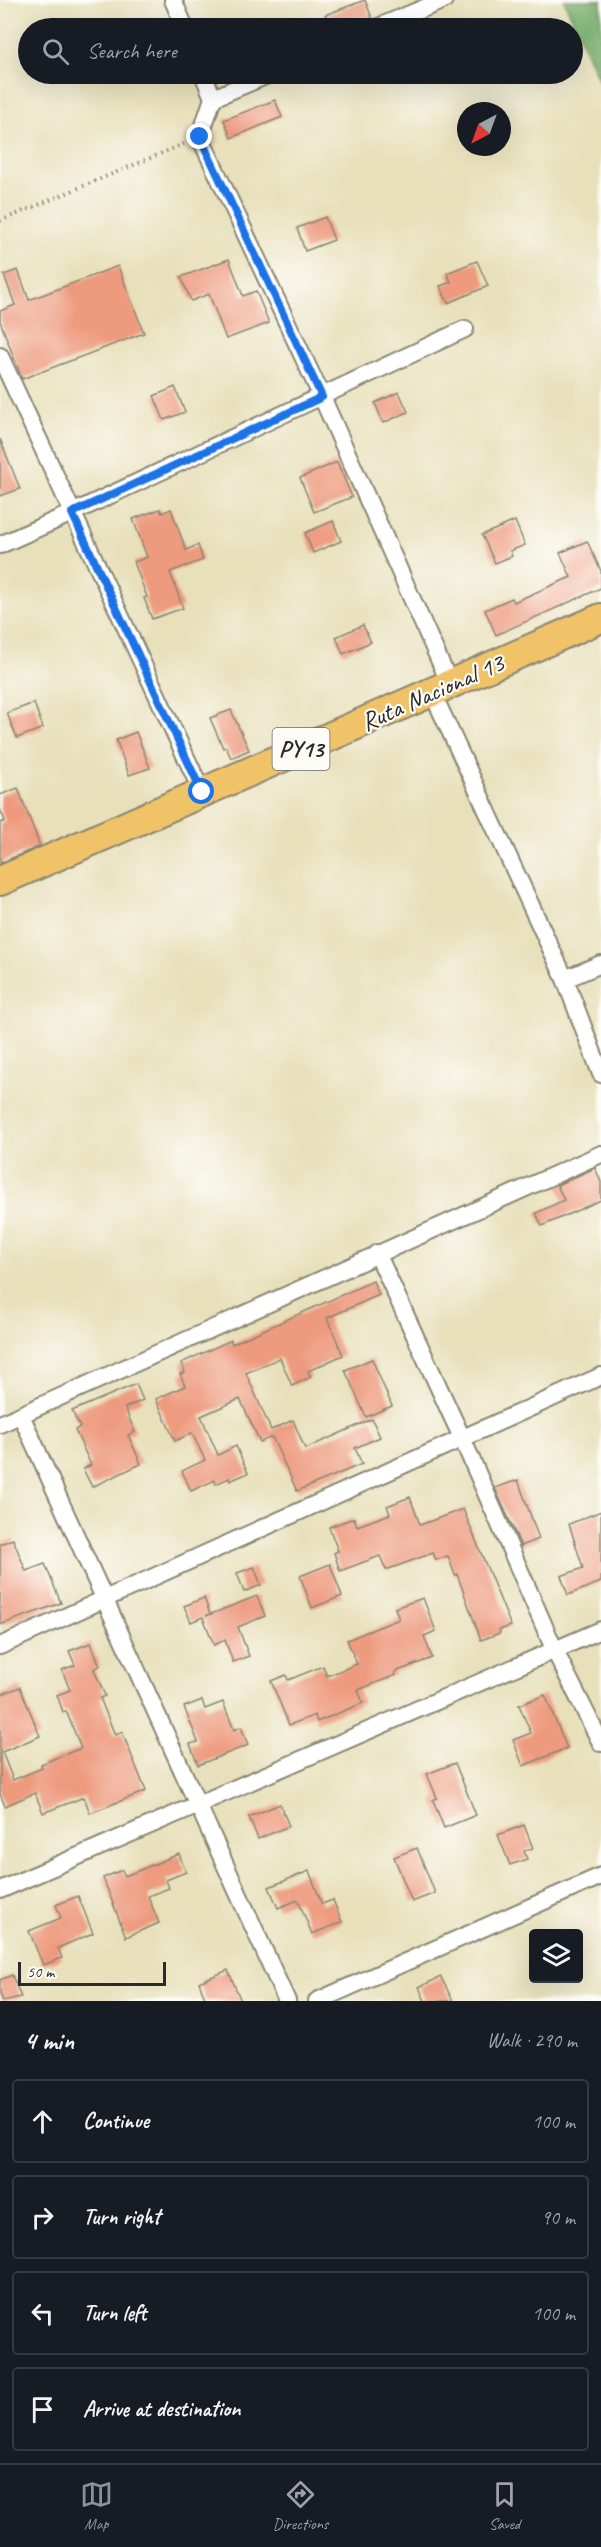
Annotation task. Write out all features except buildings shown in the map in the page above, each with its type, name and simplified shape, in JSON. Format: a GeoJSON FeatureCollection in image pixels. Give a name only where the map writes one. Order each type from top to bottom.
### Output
{"type":"FeatureCollection","features":[{"type":"Feature","properties":{"kind":"highway","name":"Ruta Nacional 13"},"geometry":{"type":"LineString","coordinates":[[0,881],[601,618]]}},
{"type":"Feature","properties":{"kind":"street"},"geometry":{"type":"LineString","coordinates":[[173,0],[181,18]]}},
{"type":"Feature","properties":{"kind":"street"},"geometry":{"type":"LineString","coordinates":[[394,18],[417,5],[444,0]]}},
{"type":"Feature","properties":{"kind":"street"},"geometry":{"type":"LineString","coordinates":[[207,84],[213,98],[200,137],[322,397],[441,688],[565,979],[601,1074]]}},
{"type":"Feature","properties":{"kind":"street"},"geometry":{"type":"LineString","coordinates":[[213,98],[246,84]]}},
{"type":"Feature","properties":{"kind":"street"},"geometry":{"type":"LineString","coordinates":[[0,545],[465,329]]}},
{"type":"Feature","properties":{"kind":"street"},"geometry":{"type":"LineString","coordinates":[[0,356],[202,792]]}},
{"type":"Feature","properties":{"kind":"street"},"geometry":{"type":"LineString","coordinates":[[565,979],[601,964]]}},
{"type":"Feature","properties":{"kind":"street"},"geometry":{"type":"LineString","coordinates":[[0,1424],[601,1154]]}},
{"type":"Feature","properties":{"kind":"street"},"geometry":{"type":"LineString","coordinates":[[377,1253],[462,1438],[555,1650],[601,1743]]}},
{"type":"Feature","properties":{"kind":"street"},"geometry":{"type":"LineString","coordinates":[[0,1646],[601,1376]]}},
{"type":"Feature","properties":{"kind":"street"},"geometry":{"type":"LineString","coordinates":[[21,1415],[287,2001]]}},
{"type":"Feature","properties":{"kind":"street"},"geometry":{"type":"LineString","coordinates":[[0,1890],[601,1630]]}},
{"type":"Feature","properties":{"kind":"street"},"geometry":{"type":"LineString","coordinates":[[317,2001],[601,1876]]}},
{"type":"Feature","properties":{"kind":"path"},"geometry":{"type":"LineString","coordinates":[[0,221],[200,137]]}},
{"type":"Feature","properties":{"kind":"green space"},"geometry":{"type":"Polygon","coordinates":[[[564,0],[601,0],[601,86],[583,44],[583,18],[572,18],[564,0]]]}},
{"type":"Feature","properties":{"kind":"route"},"geometry":{"type":"LineString","coordinates":[[200,137],[322,397],[72,513],[202,792]]}}]}
